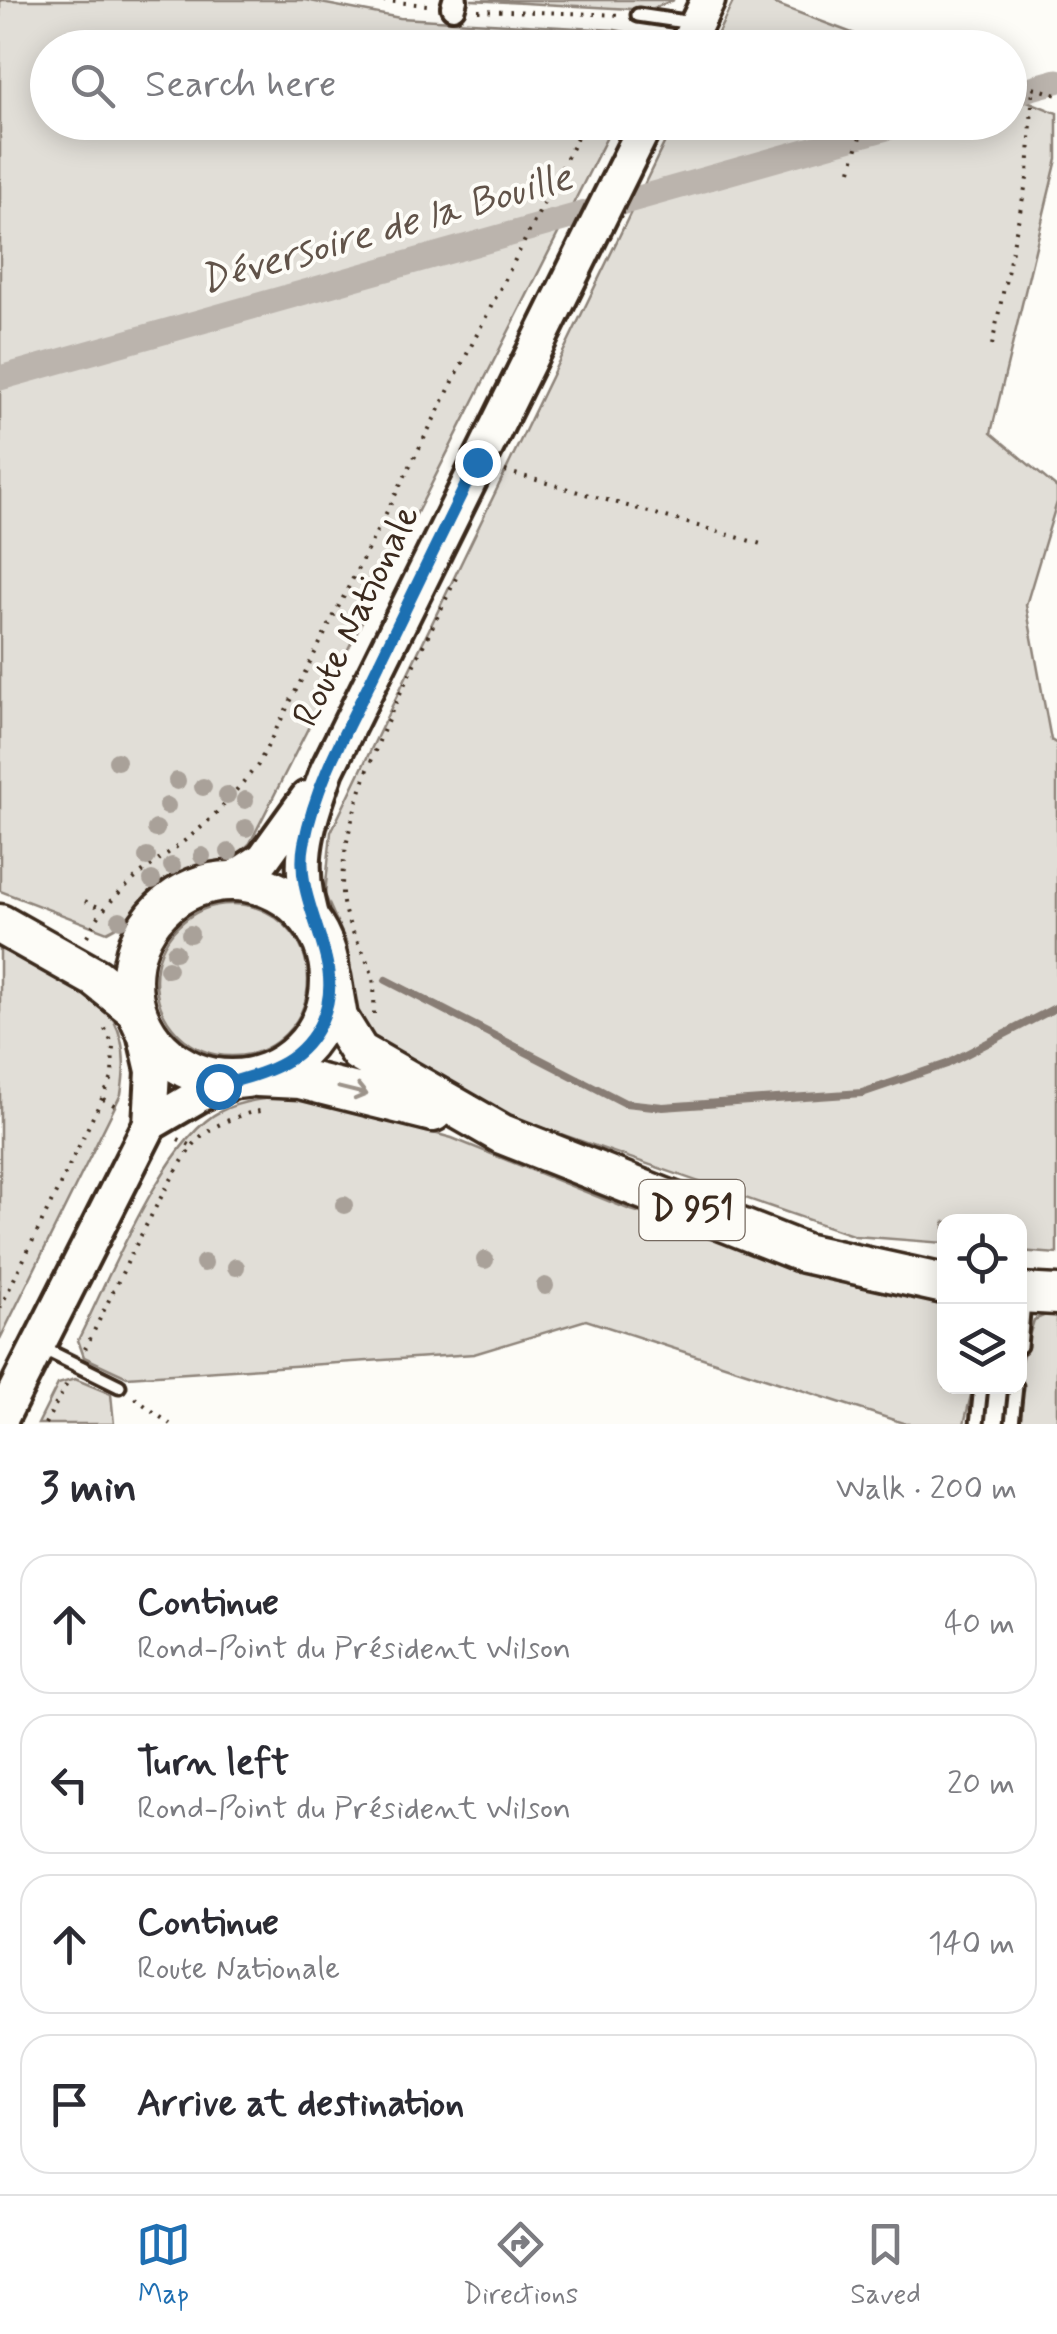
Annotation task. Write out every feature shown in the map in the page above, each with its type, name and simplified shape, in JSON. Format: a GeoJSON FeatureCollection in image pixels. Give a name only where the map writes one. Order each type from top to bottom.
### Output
{"type":"FeatureCollection","features":[{"type":"Feature","properties":{"kind":"main road","name":"Route Nationale"},"geometry":{"type":"LineString","coordinates":[[315,928],[301,880],[303,850],[327,770],[638,140]]}},
{"type":"Feature","properties":{"kind":"main road","name":"Route Nationale"},"geometry":{"type":"LineString","coordinates":[[231,880],[263,859],[327,770]]}},
{"type":"Feature","properties":{"kind":"main road"},"geometry":{"type":"LineString","coordinates":[[0,1422],[148,1123],[153,1071],[139,1017],[132,966],[140,939],[156,915],[177,896],[203,884],[231,880],[266,887],[283,896],[315,928],[338,1018],[359,1052]]}},
{"type":"Feature","properties":{"kind":"main road"},"geometry":{"type":"LineString","coordinates":[[0,921],[82,947],[119,950],[140,939]]}},
{"type":"Feature","properties":{"kind":"main road"},"geometry":{"type":"LineString","coordinates":[[0,921],[96,978],[139,1017],[172,1060],[197,1074],[247,1078]]}},
{"type":"Feature","properties":{"kind":"main road"},"geometry":{"type":"LineString","coordinates":[[148,1123],[203,1093],[291,1060],[305,1047],[324,1014],[330,977]]}},
{"type":"Feature","properties":{"kind":"main road","name":"D 951"},"geometry":{"type":"LineString","coordinates":[[359,1052],[502,1134]]}},
{"type":"Feature","properties":{"kind":"main road","name":"D 951"},"geometry":{"type":"LineString","coordinates":[[247,1078],[344,1088],[502,1134],[804,1253],[937,1282]]}},
{"type":"Feature","properties":{"kind":"lane"},"geometry":{"type":"LineString","coordinates":[[638,15],[696,24]]}},
{"type":"Feature","properties":{"kind":"lane"},"geometry":{"type":"LineString","coordinates":[[1027,1320],[1034,1294]]}},
{"type":"Feature","properties":{"kind":"lane"},"geometry":{"type":"LineString","coordinates":[[38,1346],[119,1386]]}},
{"type":"Feature","properties":{"kind":"lane"},"geometry":{"type":"LineString","coordinates":[[977,1424],[981,1394]]}},
{"type":"Feature","properties":{"kind":"lane"},"geometry":{"type":"LineString","coordinates":[[1012,1424],[1015,1394]]}},
{"type":"Feature","properties":{"kind":"path"},"geometry":{"type":"LineString","coordinates":[[372,0],[638,15]]}},
{"type":"Feature","properties":{"kind":"path"},"geometry":{"type":"LineString","coordinates":[[992,345],[1028,174],[1033,87],[1057,95]]}},
{"type":"Feature","properties":{"kind":"path"},"geometry":{"type":"LineString","coordinates":[[82,947],[101,908],[139,872],[205,824],[258,766],[576,140]]}},
{"type":"Feature","properties":{"kind":"path"},"geometry":{"type":"LineString","coordinates":[[852,170],[860,140]]}},
{"type":"Feature","properties":{"kind":"path"},"geometry":{"type":"LineString","coordinates":[[477,462],[760,544]]}},
{"type":"Feature","properties":{"kind":"path"},"geometry":{"type":"LineString","coordinates":[[359,1052],[373,1027],[374,998],[372,973],[346,917],[342,895],[349,829],[390,718],[456,577]]}},
{"type":"Feature","properties":{"kind":"path"},"geometry":{"type":"LineString","coordinates":[[85,901],[101,908]]}},
{"type":"Feature","properties":{"kind":"path"},"geometry":{"type":"LineString","coordinates":[[0,1308],[112,1078],[113,1045],[98,1014]]}},
{"type":"Feature","properties":{"kind":"path"},"geometry":{"type":"LineString","coordinates":[[103,1098],[194,1147]]}},
{"type":"Feature","properties":{"kind":"path"},"geometry":{"type":"LineString","coordinates":[[46,1424],[201,1136],[248,1112],[278,1110]]}},
{"type":"Feature","properties":{"kind":"path"},"geometry":{"type":"LineString","coordinates":[[119,1386],[170,1424]]}},
{"type":"Feature","properties":{"kind":"shaded area"},"geometry":{"type":"Polygon","coordinates":[[[0,0],[305,0],[400,18],[615,30],[30,30],[30,140],[605,140],[250,843],[230,859],[154,891],[107,932],[0,891],[0,0]]]}},
{"type":"Feature","properties":{"kind":"shaded area"},"geometry":{"type":"Polygon","coordinates":[[[471,0],[674,0],[649,10],[471,0]]]}},
{"type":"Feature","properties":{"kind":"shaded area"},"geometry":{"type":"Polygon","coordinates":[[[734,0],[765,0],[844,30],[719,30],[734,0]]]}},
{"type":"Feature","properties":{"kind":"shaded area"},"geometry":{"type":"Polygon","coordinates":[[[1027,101],[1057,113],[1057,159],[991,433],[1057,488],[1057,502],[1026,605],[1051,740],[1057,744],[1057,1254],[1027,1252],[1027,1214],[937,1214],[937,1242],[855,1236],[492,1110],[374,1052],[351,1019],[347,944],[325,895],[331,832],[666,140],[1027,140],[1027,101]]]}},
{"type":"Feature","properties":{"kind":"shaded area"},"geometry":{"type":"Polygon","coordinates":[[[232,904],[261,910],[286,926],[302,951],[308,980],[302,1009],[286,1034],[261,1050],[232,1056],[203,1050],[178,1034],[162,1009],[156,980],[162,951],[178,926],[203,910],[232,904]]]}},
{"type":"Feature","properties":{"kind":"shaded area"},"geometry":{"type":"Polygon","coordinates":[[[0,949],[53,972],[95,998],[110,1014],[120,1035],[124,1061],[121,1094],[0,1339],[0,949]]]}},
{"type":"Feature","properties":{"kind":"shaded area"},"geometry":{"type":"Polygon","coordinates":[[[297,1096],[452,1138],[628,1209],[863,1282],[937,1299],[937,1394],[971,1394],[964,1424],[906,1424],[586,1320],[474,1354],[127,1377],[84,1357],[78,1340],[139,1214],[179,1150],[200,1126],[221,1111],[268,1098],[297,1096]]]}},
{"type":"Feature","properties":{"kind":"shaded area"},"geometry":{"type":"Polygon","coordinates":[[[1057,1310],[1057,1424],[1015,1424],[1018,1394],[1027,1394],[1027,1342],[1034,1320],[1057,1310]]]}},
{"type":"Feature","properties":{"kind":"shaded area"},"geometry":{"type":"Polygon","coordinates":[[[75,1379],[111,1394],[114,1424],[38,1424],[58,1384],[75,1379]]]}},
{"type":"Feature","properties":{"kind":"waterway","name":"Déversoire de la Bouille"},"geometry":{"type":"LineString","coordinates":[[1027,89],[1057,81]]}},
{"type":"Feature","properties":{"kind":"waterway","name":"Déversoire de la Bouille"},"geometry":{"type":"LineString","coordinates":[[0,378],[844,140]]}},
{"type":"Feature","properties":{"kind":"waterway"},"geometry":{"type":"LineString","coordinates":[[386,980],[625,1103],[663,1107],[862,1093],[947,1064],[1057,1007]]}},
{"type":"Feature","properties":{"kind":"route"},"geometry":{"type":"LineString","coordinates":[[218,1086],[257,1077],[291,1060],[316,1032],[324,1014],[330,977],[326,952],[301,880],[308,823],[327,770],[477,462]]}}]}
